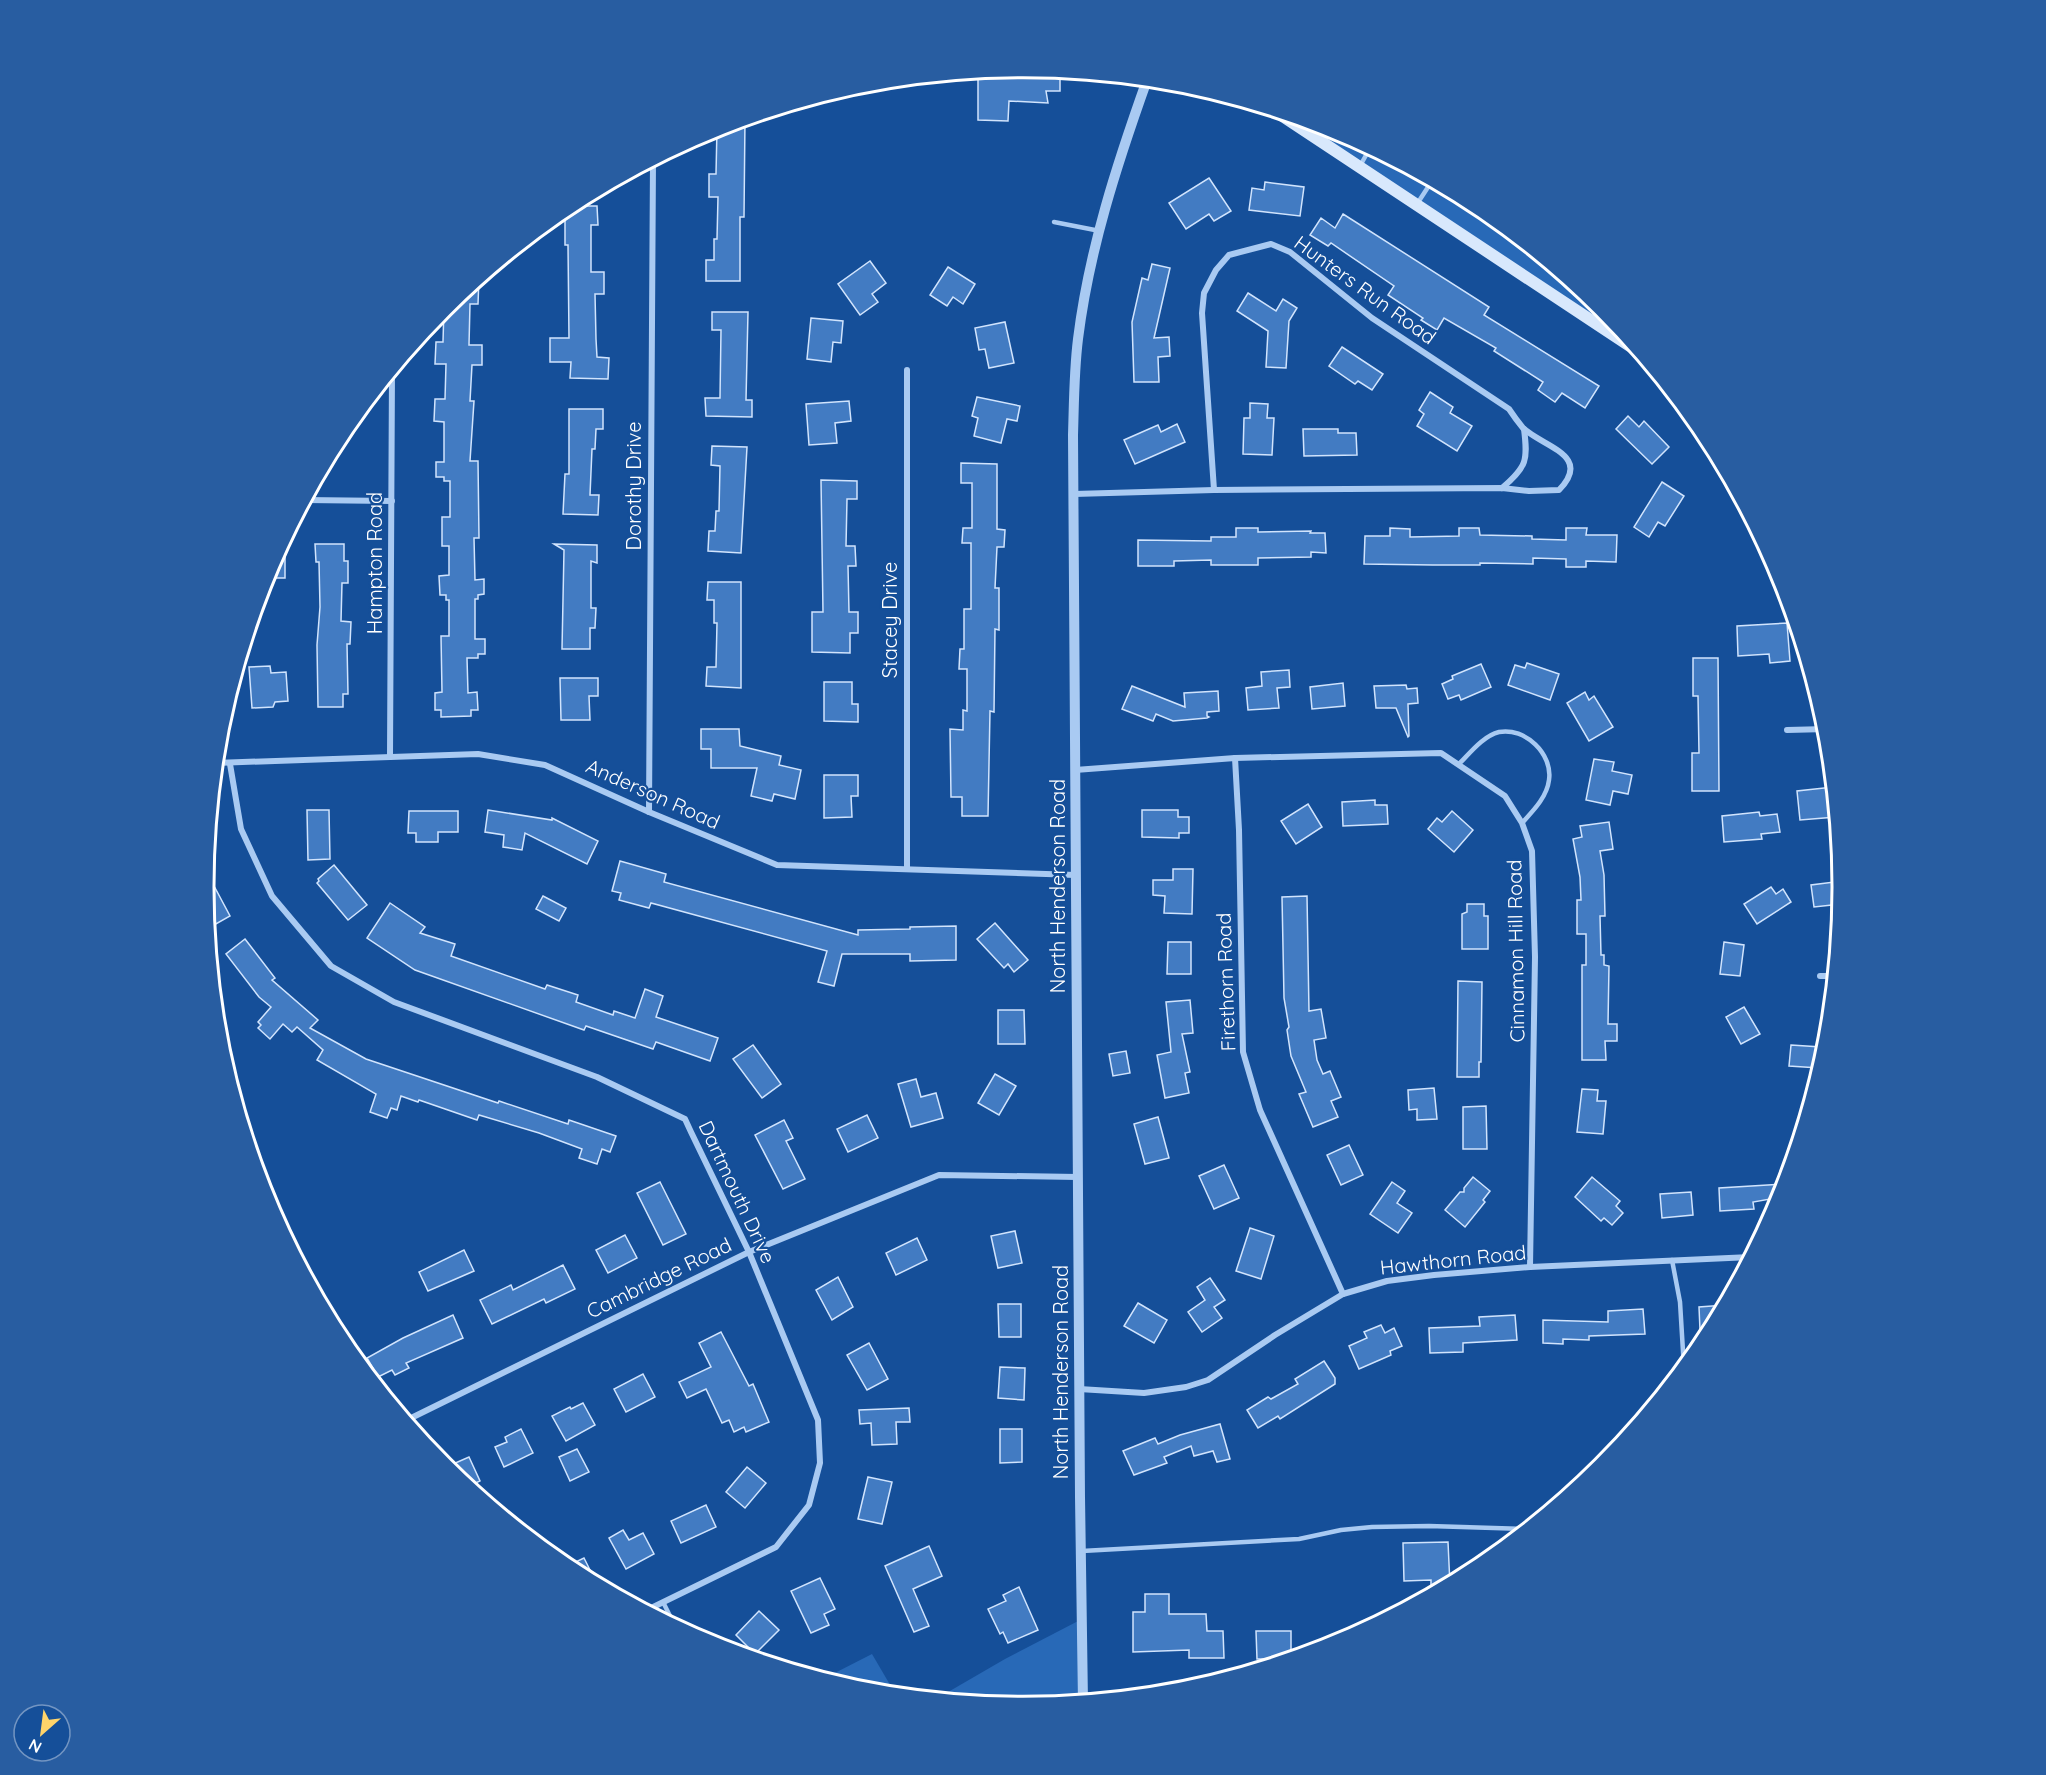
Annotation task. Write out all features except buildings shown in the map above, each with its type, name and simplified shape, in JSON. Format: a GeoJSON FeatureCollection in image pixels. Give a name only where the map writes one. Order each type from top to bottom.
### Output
{"type":"FeatureCollection","features":[{"type":"Feature","properties":{"kind":"main road"},"geometry":{"type":"LineString","coordinates":[[1299,127],[1416,205],[1600,320]]}},
{"type":"Feature","properties":{"kind":"street","name":"North Henderson Road"},"geometry":{"type":"LineString","coordinates":[[1083,1694],[1073,435],[1078,341],[1083,304],[1113,182],[1144,88]]}},
{"type":"Feature","properties":{"kind":"street","name":"Dorothy Drive"},"geometry":{"type":"LineString","coordinates":[[649,812],[652,168]]}},
{"type":"Feature","properties":{"kind":"street","name":"Hunters Run Road"},"geometry":{"type":"LineString","coordinates":[[1074,494],[1214,490],[1502,488],[1529,491],[1559,490],[1571,477],[1571,470],[1564,454],[1524,429],[1509,409],[1372,318],[1290,252],[1271,244],[1228,255],[1216,270],[1204,293],[1202,313],[1214,490]]}},
{"type":"Feature","properties":{"kind":"street","name":"Stacey Drive"},"geometry":{"type":"LineString","coordinates":[[906,869],[907,370]]}},
{"type":"Feature","properties":{"kind":"street","name":"Hampton Road"},"geometry":{"type":"LineString","coordinates":[[390,758],[392,381]]}},
{"type":"Feature","properties":{"kind":"street"},"geometry":{"type":"LineString","coordinates":[[1502,488],[1518,474],[1527,453],[1524,429]]}},
{"type":"Feature","properties":{"kind":"street"},"geometry":{"type":"LineString","coordinates":[[313,500],[392,501]]}},
{"type":"Feature","properties":{"kind":"street"},"geometry":{"type":"LineString","coordinates":[[1787,730],[1817,729]]}},
{"type":"Feature","properties":{"kind":"street","name":"Cinnamon Hill Road"},"geometry":{"type":"LineString","coordinates":[[1075,770],[1235,758],[1441,753],[1505,796],[1522,823],[1532,851],[1535,957],[1530,1267]]}},
{"type":"Feature","properties":{"kind":"street","name":"Anderson Road"},"geometry":{"type":"LineString","coordinates":[[223,764],[478,754],[545,765],[649,812],[777,865],[1076,875]]}},
{"type":"Feature","properties":{"kind":"street","name":"Firethorn Road"},"geometry":{"type":"LineString","coordinates":[[1235,758],[1239,830],[1243,1052],[1260,1110],[1343,1294]]}},
{"type":"Feature","properties":{"kind":"street","name":"Dartmouth Drive"},"geometry":{"type":"LineString","coordinates":[[230,764],[241,829],[272,896],[331,966],[394,1002],[597,1077],[685,1119],[749,1252],[818,1420],[820,1463],[809,1505],[776,1547],[652,1607]]}},
{"type":"Feature","properties":{"kind":"street"},"geometry":{"type":"LineString","coordinates":[[1820,976],[1828,976]]}},
{"type":"Feature","properties":{"kind":"street","name":"Cambridge Road"},"geometry":{"type":"LineString","coordinates":[[411,1418],[749,1252],[939,1175],[1078,1177]]}},
{"type":"Feature","properties":{"kind":"street","name":"Hawthorn Road"},"geometry":{"type":"LineString","coordinates":[[1079,1389],[1144,1393],[1186,1387],[1208,1380],[1275,1335],[1343,1294],[1387,1281],[1530,1267],[1743,1257]]}},
{"type":"Feature","properties":{"kind":"lane"},"geometry":{"type":"LineString","coordinates":[[1359,167],[1366,155]]}},
{"type":"Feature","properties":{"kind":"lane"},"geometry":{"type":"LineString","coordinates":[[1416,205],[1428,186]]}},
{"type":"Feature","properties":{"kind":"lane"},"geometry":{"type":"LineString","coordinates":[[1054,222],[1100,231]]}},
{"type":"Feature","properties":{"kind":"lane"},"geometry":{"type":"LineString","coordinates":[[1459,764],[1479,744],[1491,735],[1500,732],[1518,733],[1532,740],[1544,755],[1550,780],[1538,804],[1522,823]]}},
{"type":"Feature","properties":{"kind":"lane"},"geometry":{"type":"LineString","coordinates":[[1672,1260],[1680,1302],[1683,1355]]}},
{"type":"Feature","properties":{"kind":"lane"},"geometry":{"type":"LineString","coordinates":[[1081,1551],[1299,1539],[1341,1530],[1372,1527],[1518,1529]]}},
{"type":"Feature","properties":{"kind":"lane"},"geometry":{"type":"LineString","coordinates":[[663,1602],[670,1616]]}},
{"type":"Feature","properties":{"kind":"shaded area"},"geometry":{"type":"Polygon","coordinates":[[[1300,127],[1381,161],[1473,214],[1557,279],[1615,336],[1300,127]]]}},
{"type":"Feature","properties":{"kind":"shaded area"},"geometry":{"type":"Polygon","coordinates":[[[1082,1619],[1081,1695],[1023,1697],[947,1693],[1082,1619]]]}},
{"type":"Feature","properties":{"kind":"shaded area"},"geometry":{"type":"Polygon","coordinates":[[[872,1654],[890,1685],[865,1681],[833,1674],[872,1654]]]}}]}
